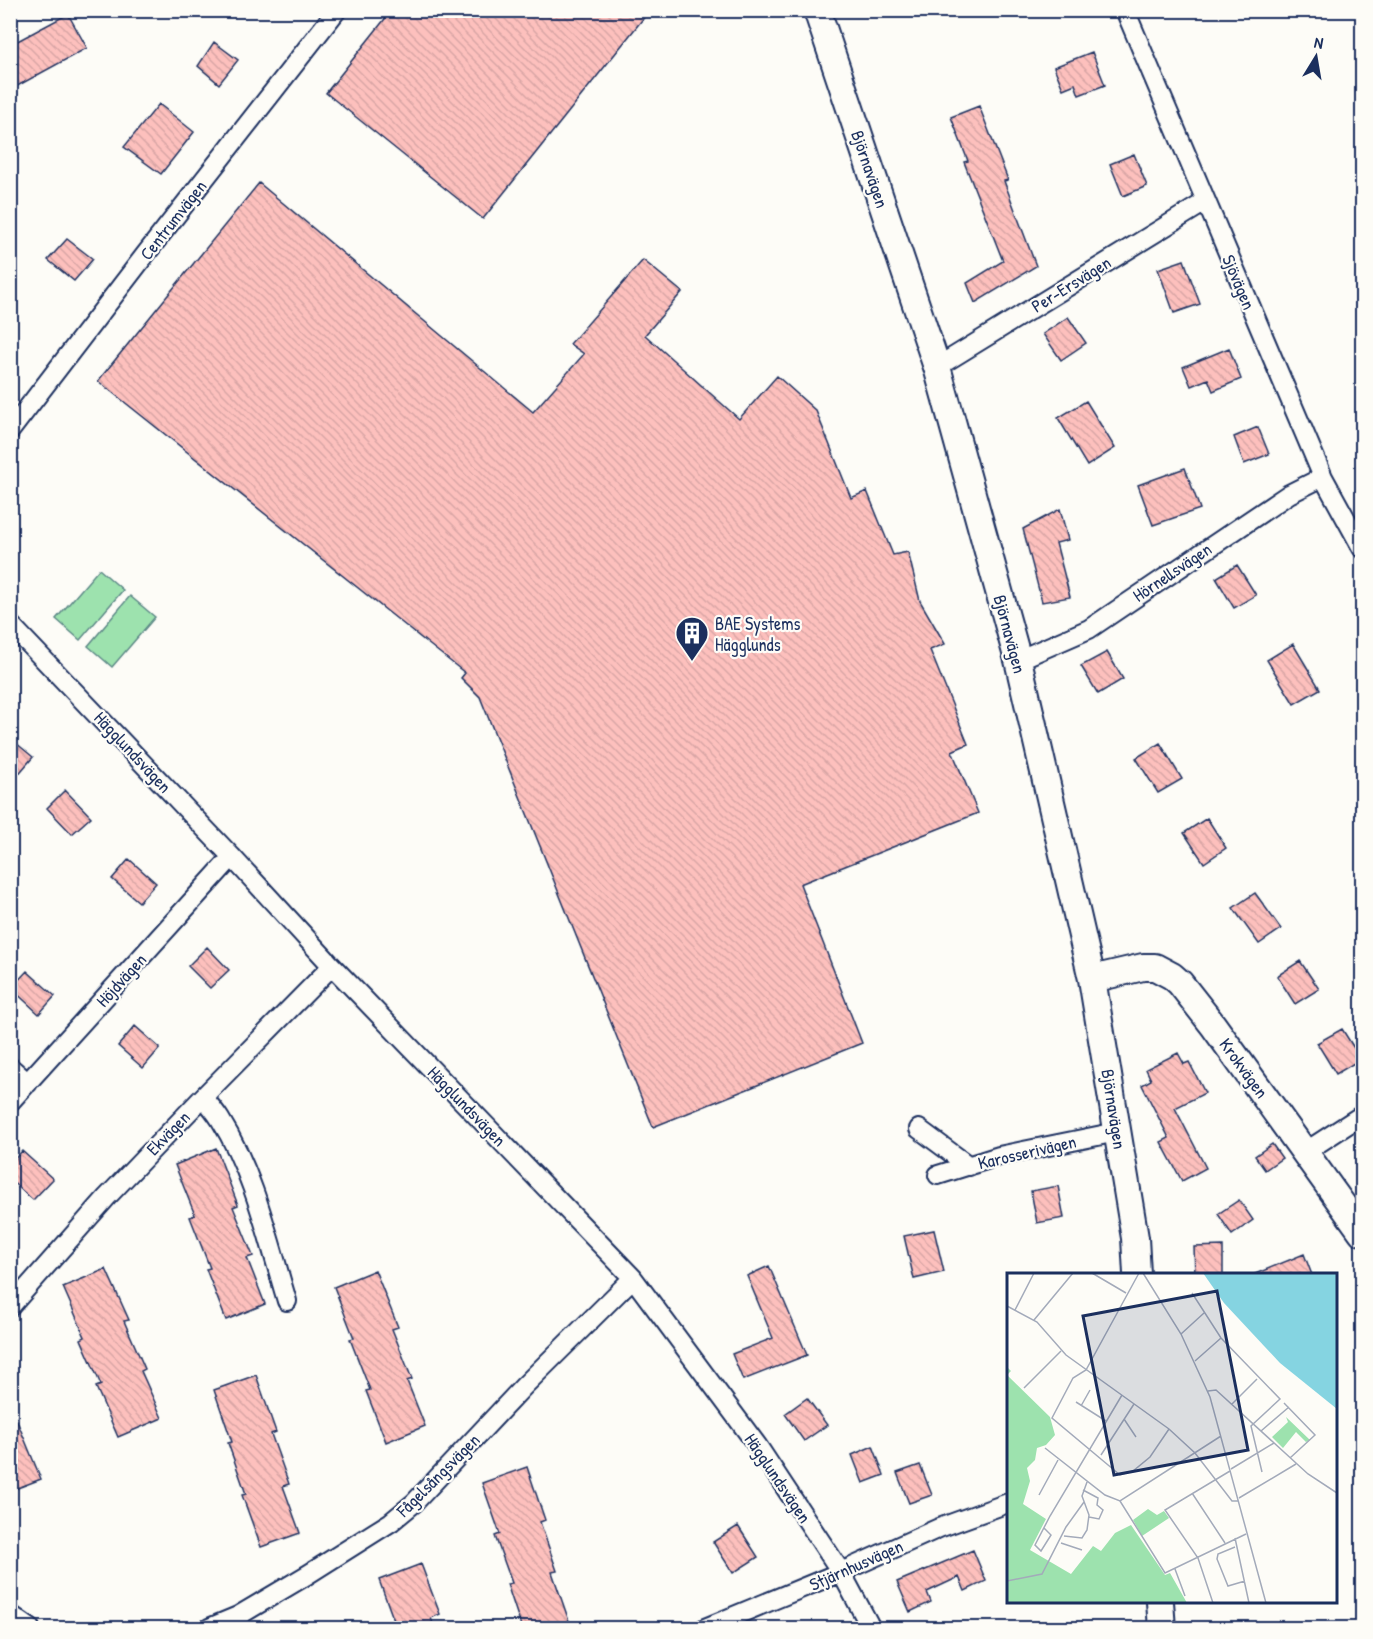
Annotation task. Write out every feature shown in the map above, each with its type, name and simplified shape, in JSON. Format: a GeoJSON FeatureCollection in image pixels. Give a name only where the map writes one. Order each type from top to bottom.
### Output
{"type":"FeatureCollection","features":[{"type":"Feature","properties":{"kind":"main road","name":"Björnavägen"},"geometry":{"type":"LineString","coordinates":[[817,10],[937,367],[1018,660],[1092,979],[1135,1238],[1137,1273]]}},
{"type":"Feature","properties":{"kind":"main road","name":"Krokvägen"},"geometry":{"type":"LineString","coordinates":[[1092,979],[1143,967],[1155,967],[1180,982],[1362,1232]]}},
{"type":"Feature","properties":{"kind":"main road"},"geometry":{"type":"LineString","coordinates":[[1160,1603],[1162,1629]]}},
{"type":"Feature","properties":{"kind":"street","name":"Centrumvägen"},"geometry":{"type":"LineString","coordinates":[[10,431],[337,10]]}},
{"type":"Feature","properties":{"kind":"street","name":"Sjövägen"},"geometry":{"type":"LineString","coordinates":[[1125,10],[1323,477],[1362,548]]}},
{"type":"Feature","properties":{"kind":"street","name":"Per-Ersvägen"},"geometry":{"type":"LineString","coordinates":[[937,367],[1205,202]]}},
{"type":"Feature","properties":{"kind":"street","name":"Hörnellsvägen"},"geometry":{"type":"LineString","coordinates":[[1018,660],[1089,629],[1289,494],[1323,477]]}},
{"type":"Feature","properties":{"kind":"street","name":"Hägglundsvägen"},"geometry":{"type":"LineString","coordinates":[[10,624],[232,857],[332,966],[633,1278],[757,1445],[841,1572],[871,1629]]}},
{"type":"Feature","properties":{"kind":"street","name":"Höjdvägen"},"geometry":{"type":"LineString","coordinates":[[10,1102],[232,857]]}},
{"type":"Feature","properties":{"kind":"street","name":"Ekvägen"},"geometry":{"type":"LineString","coordinates":[[10,1307],[107,1197],[332,966]]}},
{"type":"Feature","properties":{"kind":"street"},"geometry":{"type":"LineString","coordinates":[[10,1067],[28,1083]]}},
{"type":"Feature","properties":{"kind":"street"},"geometry":{"type":"LineString","coordinates":[[203,1097],[233,1142],[251,1185],[287,1301]]}},
{"type":"Feature","properties":{"kind":"street"},"geometry":{"type":"LineString","coordinates":[[1305,1152],[1362,1115]]}},
{"type":"Feature","properties":{"kind":"street"},"geometry":{"type":"LineString","coordinates":[[919,1129],[969,1166]]}},
{"type":"Feature","properties":{"kind":"street","name":"Karosserivägen"},"geometry":{"type":"LineString","coordinates":[[938,1175],[999,1156],[1117,1132]]}},
{"type":"Feature","properties":{"kind":"street","name":"Fågelsångsvägen"},"geometry":{"type":"LineString","coordinates":[[210,1629],[238,1616],[391,1522],[633,1278]]}},
{"type":"Feature","properties":{"kind":"street","name":"Stjärnhusvägen"},"geometry":{"type":"LineString","coordinates":[[705,1629],[939,1528],[1007,1503]]}},
{"type":"Feature","properties":{"kind":"street"},"geometry":{"type":"LineString","coordinates":[[10,1614],[30,1629]]}},
{"type":"Feature","properties":{"kind":"green space"},"geometry":{"type":"Polygon","coordinates":[[[99,569],[123,590],[80,640],[56,619],[99,569]]]}},
{"type":"Feature","properties":{"kind":"green space"},"geometry":{"type":"Polygon","coordinates":[[[130,596],[155,617],[112,667],[88,646],[130,596]]]}},
{"type":"Feature","properties":{"kind":"building"},"geometry":{"type":"Polygon","coordinates":[[[392,10],[650,10],[483,219],[326,93],[392,10]]]}},
{"type":"Feature","properties":{"kind":"building"},"geometry":{"type":"Polygon","coordinates":[[[68,14],[87,48],[10,90],[10,45],[68,14]]]}},
{"type":"Feature","properties":{"kind":"building"},"geometry":{"type":"Polygon","coordinates":[[[214,42],[238,60],[219,84],[198,66],[214,42]]]}},
{"type":"Feature","properties":{"kind":"building"},"geometry":{"type":"Polygon","coordinates":[[[1092,52],[1105,85],[1079,95],[1075,84],[1063,89],[1054,67],[1092,52]]]}},
{"type":"Feature","properties":{"kind":"building"},"geometry":{"type":"Polygon","coordinates":[[[159,104],[194,132],[161,174],[124,147],[159,104]]]}},
{"type":"Feature","properties":{"kind":"building"},"geometry":{"type":"Polygon","coordinates":[[[979,106],[1008,180],[1004,181],[1036,266],[975,303],[967,283],[1003,261],[964,162],[968,161],[951,117],[979,106]]]}},
{"type":"Feature","properties":{"kind":"building"},"geometry":{"type":"Polygon","coordinates":[[[1134,154],[1147,186],[1123,196],[1110,164],[1134,154]]]}},
{"type":"Feature","properties":{"kind":"building","name":"BAE Systems Hägglunds"},"geometry":{"type":"Polygon","coordinates":[[[259,183],[533,412],[584,354],[570,344],[643,260],[682,292],[645,335],[739,419],[777,376],[816,411],[851,498],[867,491],[893,555],[908,552],[920,601],[945,644],[930,650],[968,744],[952,751],[978,813],[800,884],[862,1043],[653,1127],[480,697],[461,678],[465,673],[98,381],[259,183]]]}},
{"type":"Feature","properties":{"kind":"building"},"geometry":{"type":"Polygon","coordinates":[[[67,239],[93,259],[74,281],[48,260],[67,239]]]}},
{"type":"Feature","properties":{"kind":"building"},"geometry":{"type":"Polygon","coordinates":[[[1184,260],[1200,304],[1174,313],[1158,269],[1184,260]]]}},
{"type":"Feature","properties":{"kind":"building"},"geometry":{"type":"Polygon","coordinates":[[[1068,317],[1086,343],[1061,360],[1043,334],[1068,317]]]}},
{"type":"Feature","properties":{"kind":"building"},"geometry":{"type":"Polygon","coordinates":[[[1229,348],[1241,379],[1213,391],[1208,379],[1191,386],[1183,367],[1229,348]]]}},
{"type":"Feature","properties":{"kind":"building"},"geometry":{"type":"Polygon","coordinates":[[[1086,401],[1115,448],[1087,466],[1058,418],[1086,401]]]}},
{"type":"Feature","properties":{"kind":"building"},"geometry":{"type":"Polygon","coordinates":[[[1258,427],[1269,454],[1244,464],[1234,437],[1258,427]]]}},
{"type":"Feature","properties":{"kind":"building"},"geometry":{"type":"Polygon","coordinates":[[[1185,468],[1200,509],[1153,525],[1138,485],[1185,468]]]}},
{"type":"Feature","properties":{"kind":"building"},"geometry":{"type":"Polygon","coordinates":[[[1060,509],[1068,540],[1056,543],[1070,597],[1042,602],[1023,529],[1060,509]]]}},
{"type":"Feature","properties":{"kind":"building"},"geometry":{"type":"Polygon","coordinates":[[[1237,565],[1256,595],[1234,608],[1216,578],[1237,565]]]}},
{"type":"Feature","properties":{"kind":"building"},"geometry":{"type":"Polygon","coordinates":[[[1293,644],[1320,689],[1294,704],[1267,660],[1293,644]]]}},
{"type":"Feature","properties":{"kind":"building"},"geometry":{"type":"Polygon","coordinates":[[[1107,652],[1123,679],[1098,694],[1081,666],[1107,652]]]}},
{"type":"Feature","properties":{"kind":"building"},"geometry":{"type":"Polygon","coordinates":[[[10,738],[33,757],[10,784],[10,738]]]}},
{"type":"Feature","properties":{"kind":"building"},"geometry":{"type":"Polygon","coordinates":[[[1160,743],[1182,779],[1158,793],[1136,758],[1160,743]]]}},
{"type":"Feature","properties":{"kind":"building"},"geometry":{"type":"Polygon","coordinates":[[[65,790],[91,817],[72,834],[47,808],[65,790]]]}},
{"type":"Feature","properties":{"kind":"building"},"geometry":{"type":"Polygon","coordinates":[[[1207,818],[1226,848],[1204,863],[1184,833],[1207,818]]]}},
{"type":"Feature","properties":{"kind":"building"},"geometry":{"type":"Polygon","coordinates":[[[129,859],[156,883],[139,902],[112,879],[129,859]]]}},
{"type":"Feature","properties":{"kind":"building"},"geometry":{"type":"Polygon","coordinates":[[[1255,893],[1281,929],[1259,944],[1233,908],[1255,893]]]}},
{"type":"Feature","properties":{"kind":"building"},"geometry":{"type":"Polygon","coordinates":[[[207,947],[229,970],[210,988],[188,966],[207,947]]]}},
{"type":"Feature","properties":{"kind":"building"},"geometry":{"type":"Polygon","coordinates":[[[1300,961],[1319,989],[1295,1004],[1277,976],[1300,961]]]}},
{"type":"Feature","properties":{"kind":"building"},"geometry":{"type":"Polygon","coordinates":[[[27,971],[55,996],[39,1014],[11,988],[27,971]]]}},
{"type":"Feature","properties":{"kind":"building"},"geometry":{"type":"Polygon","coordinates":[[[135,1026],[160,1048],[143,1068],[118,1046],[135,1026]]]}},
{"type":"Feature","properties":{"kind":"building"},"geometry":{"type":"Polygon","coordinates":[[[1342,1029],[1361,1059],[1336,1074],[1317,1043],[1342,1029]]]}},
{"type":"Feature","properties":{"kind":"building"},"geometry":{"type":"Polygon","coordinates":[[[1178,1053],[1184,1064],[1189,1062],[1205,1093],[1175,1108],[1206,1168],[1182,1181],[1161,1142],[1169,1138],[1142,1085],[1151,1080],[1146,1069],[1178,1053]]]}},
{"type":"Feature","properties":{"kind":"building"},"geometry":{"type":"Polygon","coordinates":[[[1272,1144],[1282,1158],[1265,1170],[1255,1156],[1272,1144]]]}},
{"type":"Feature","properties":{"kind":"building"},"geometry":{"type":"Polygon","coordinates":[[[216,1148],[238,1205],[233,1207],[253,1256],[247,1258],[265,1304],[226,1320],[206,1269],[210,1268],[190,1217],[195,1215],[175,1165],[216,1148]]]}},
{"type":"Feature","properties":{"kind":"building"},"geometry":{"type":"Polygon","coordinates":[[[22,1151],[53,1179],[33,1200],[10,1180],[10,1164],[22,1151]]]}},
{"type":"Feature","properties":{"kind":"building"},"geometry":{"type":"Polygon","coordinates":[[[1058,1186],[1064,1218],[1037,1223],[1031,1191],[1058,1186]]]}},
{"type":"Feature","properties":{"kind":"building"},"geometry":{"type":"Polygon","coordinates":[[[1239,1200],[1253,1220],[1232,1235],[1218,1214],[1239,1200]]]}},
{"type":"Feature","properties":{"kind":"building"},"geometry":{"type":"Polygon","coordinates":[[[934,1230],[944,1272],[914,1279],[904,1236],[934,1230]]]}},
{"type":"Feature","properties":{"kind":"building"},"geometry":{"type":"Polygon","coordinates":[[[1223,1246],[1223,1273],[1195,1273],[1194,1247],[1223,1246]]]}},
{"type":"Feature","properties":{"kind":"building"},"geometry":{"type":"Polygon","coordinates":[[[1304,1254],[1311,1273],[1257,1273],[1304,1254]]]}},
{"type":"Feature","properties":{"kind":"building"},"geometry":{"type":"Polygon","coordinates":[[[769,1266],[807,1355],[743,1380],[732,1354],[773,1338],[747,1276],[769,1266]]]}},
{"type":"Feature","properties":{"kind":"building"},"geometry":{"type":"Polygon","coordinates":[[[106,1269],[129,1320],[124,1321],[145,1369],[141,1371],[162,1418],[118,1437],[96,1387],[101,1385],[81,1339],[85,1337],[63,1287],[106,1269]]]}},
{"type":"Feature","properties":{"kind":"building"},"geometry":{"type":"Polygon","coordinates":[[[375,1270],[398,1327],[392,1329],[412,1379],[407,1381],[425,1426],[386,1442],[366,1391],[370,1390],[350,1339],[354,1338],[334,1287],[375,1270]]]}},
{"type":"Feature","properties":{"kind":"building"},"geometry":{"type":"Polygon","coordinates":[[[256,1375],[276,1432],[271,1434],[289,1484],[283,1486],[300,1533],[261,1547],[242,1495],[246,1494],[228,1443],[232,1442],[214,1390],[256,1375]]]}},
{"type":"Feature","properties":{"kind":"building"},"geometry":{"type":"Polygon","coordinates":[[[807,1398],[827,1425],[804,1441],[785,1414],[807,1398]]]}},
{"type":"Feature","properties":{"kind":"building"},"geometry":{"type":"Polygon","coordinates":[[[10,1404],[41,1479],[10,1491],[10,1404]]]}},
{"type":"Feature","properties":{"kind":"building"},"geometry":{"type":"Polygon","coordinates":[[[873,1446],[884,1475],[863,1483],[852,1455],[873,1446]]]}},
{"type":"Feature","properties":{"kind":"building"},"geometry":{"type":"Polygon","coordinates":[[[920,1465],[932,1495],[909,1503],[897,1473],[920,1465]]]}},
{"type":"Feature","properties":{"kind":"building"},"geometry":{"type":"Polygon","coordinates":[[[527,1467],[545,1520],[540,1522],[557,1571],[552,1572],[569,1621],[547,1629],[522,1629],[507,1584],[512,1583],[495,1536],[500,1534],[482,1483],[527,1467]]]}},
{"type":"Feature","properties":{"kind":"building"},"geometry":{"type":"Polygon","coordinates":[[[738,1526],[758,1557],[733,1573],[713,1542],[738,1526]]]}},
{"type":"Feature","properties":{"kind":"building"},"geometry":{"type":"Polygon","coordinates":[[[973,1550],[986,1581],[965,1591],[959,1577],[927,1592],[931,1602],[910,1612],[897,1582],[973,1550]]]}},
{"type":"Feature","properties":{"kind":"building"},"geometry":{"type":"Polygon","coordinates":[[[421,1564],[440,1614],[431,1618],[435,1629],[397,1629],[379,1580],[421,1564]]]}},
{"type":"Feature","properties":{"kind":"place","name":"BAE Systems Hägglunds"},"geometry":{"type":"Point","coordinates":[692,662]}}]}
